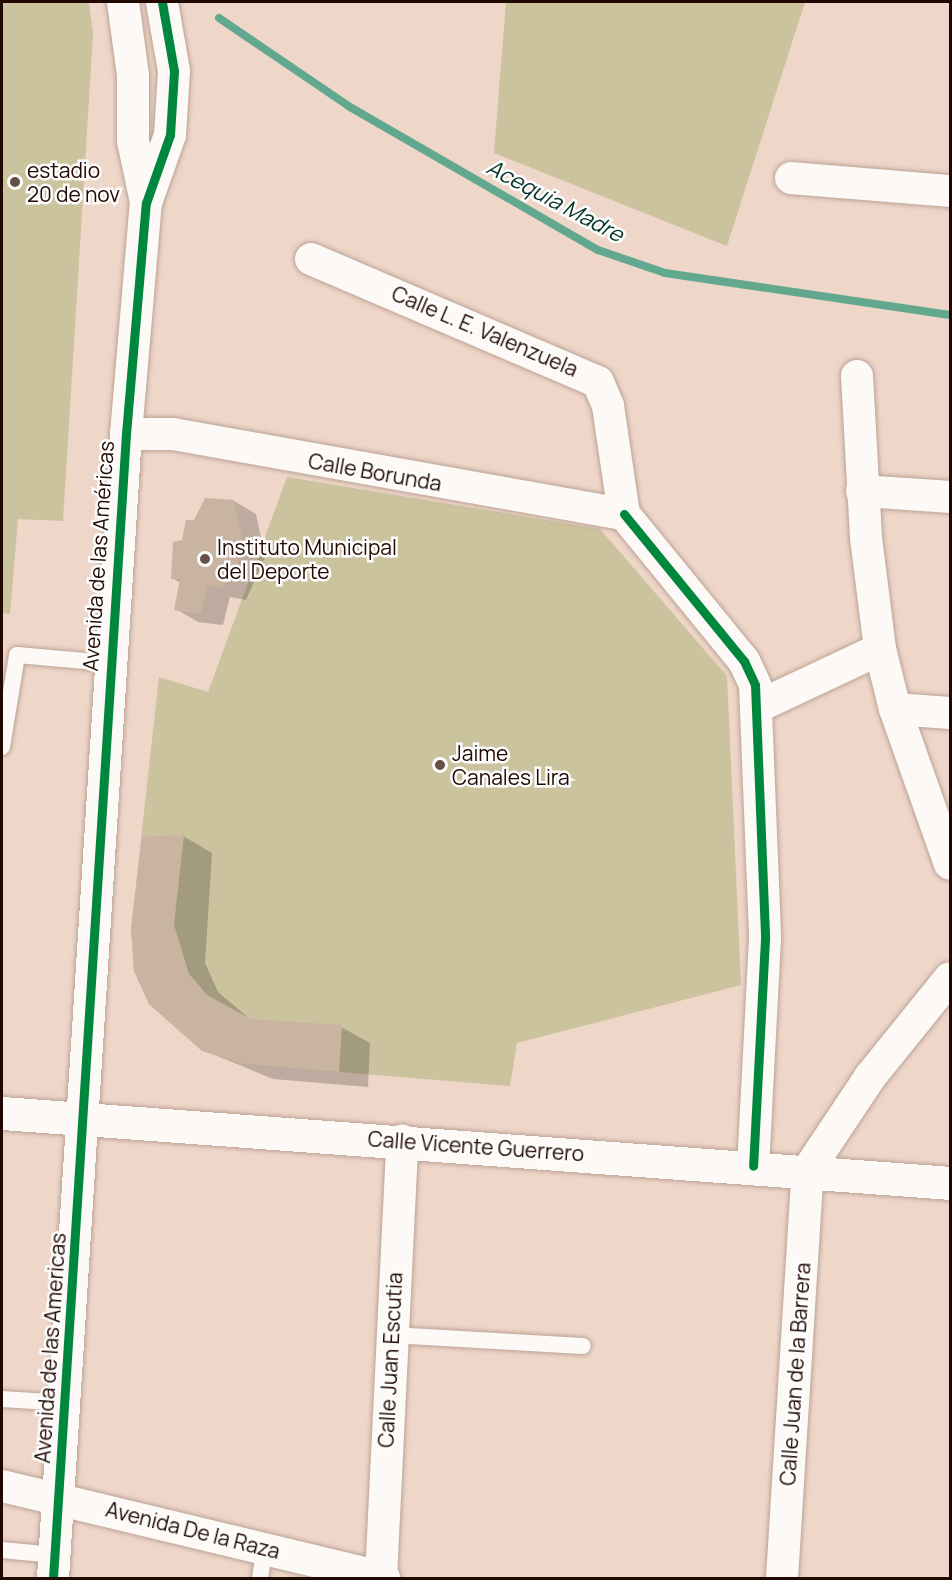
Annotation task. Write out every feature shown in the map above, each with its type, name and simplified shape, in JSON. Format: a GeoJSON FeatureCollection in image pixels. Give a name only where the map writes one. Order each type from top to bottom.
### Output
{"type":"FeatureCollection","features":[{"type":"Feature","properties":{"kind":"main road","name":"Calle Vicente Guerrero"},"geometry":{"type":"LineString","coordinates":[[2,1113],[808,1170],[951,1183]]}},
{"type":"Feature","properties":{"kind":"street","name":"Avenida de las Américas"},"geometry":{"type":"LineString","coordinates":[[123,2],[133,75],[133,141],[147,202]]}},
{"type":"Feature","properties":{"kind":"street","name":"Avenida de las Américas"},"geometry":{"type":"LineString","coordinates":[[82,1119],[108,663],[126,434],[147,202],[170,135],[174,71],[162,2]]}},
{"type":"Feature","properties":{"kind":"street"},"geometry":{"type":"LineString","coordinates":[[791,178],[951,191]]}},
{"type":"Feature","properties":{"kind":"street","name":"Calle L. E. Valenzuela"},"geometry":{"type":"LineString","coordinates":[[311,259],[598,382],[608,406],[624,514]]}},
{"type":"Feature","properties":{"kind":"street"},"geometry":{"type":"LineString","coordinates":[[857,376],[862,491],[880,649],[895,709],[951,864]]}},
{"type":"Feature","properties":{"kind":"street","name":"Calle Borunda"},"geometry":{"type":"LineString","coordinates":[[126,434],[172,434],[624,514]]}},
{"type":"Feature","properties":{"kind":"street"},"geometry":{"type":"LineString","coordinates":[[862,491],[951,496]]}},
{"type":"Feature","properties":{"kind":"street"},"geometry":{"type":"LineString","coordinates":[[624,514],[744,661],[759,706],[765,939],[753,1166]]}},
{"type":"Feature","properties":{"kind":"street"},"geometry":{"type":"LineString","coordinates":[[759,706],[880,649]]}},
{"type":"Feature","properties":{"kind":"street"},"geometry":{"type":"LineString","coordinates":[[895,709],[951,713]]}},
{"type":"Feature","properties":{"kind":"street"},"geometry":{"type":"LineString","coordinates":[[808,1170],[870,1077],[946,993]]}},
{"type":"Feature","properties":{"kind":"street","name":"Avenida de las Americas"},"geometry":{"type":"LineString","coordinates":[[54,1567],[82,1119]]}},
{"type":"Feature","properties":{"kind":"street","name":"Calle Juan Escutia"},"geometry":{"type":"LineString","coordinates":[[382,1578],[391,1335],[402,1141]]}},
{"type":"Feature","properties":{"kind":"street","name":"Calle Juan de la Barrera"},"geometry":{"type":"LineString","coordinates":[[782,1578],[808,1170]]}},
{"type":"Feature","properties":{"kind":"street","name":"Avenida De la Raza"},"geometry":{"type":"LineString","coordinates":[[2,1486],[58,1496],[382,1578]]}},
{"type":"Feature","properties":{"kind":"lane"},"geometry":{"type":"LineString","coordinates":[[2,747],[17,655],[108,663]]}},
{"type":"Feature","properties":{"kind":"lane"},"geometry":{"type":"LineString","coordinates":[[391,1335],[583,1346]]}},
{"type":"Feature","properties":{"kind":"lane"},"geometry":{"type":"LineString","coordinates":[[2,1400],[65,1403]]}},
{"type":"Feature","properties":{"kind":"lane"},"geometry":{"type":"LineString","coordinates":[[260,1578],[265,1548]]}},
{"type":"Feature","properties":{"kind":"lane"},"geometry":{"type":"LineString","coordinates":[[2,1550],[54,1567]]}},
{"type":"Feature","properties":{"kind":"shaded area"},"geometry":{"type":"Polygon","coordinates":[[[2,2],[89,2],[93,34],[63,521],[18,519],[10,614],[2,613],[2,2]]]}},
{"type":"Feature","properties":{"kind":"shaded area"},"geometry":{"type":"Polygon","coordinates":[[[506,2],[805,2],[727,246],[494,153],[506,2]]]}},
{"type":"Feature","properties":{"kind":"shaded area","name":"Jaime Canales Lira"},"geometry":{"type":"Polygon","coordinates":[[[287,477],[600,529],[727,676],[741,985],[517,1043],[510,1086],[243,1064],[202,1051],[149,1004],[134,971],[131,929],[159,677],[208,692],[287,477]]]}},
{"type":"Feature","properties":{"kind":"building","name":"Instituto Municipal del Deporte"},"geometry":{"type":"Polygon","coordinates":[[[205,498],[234,500],[243,544],[234,574],[223,588],[208,585],[201,614],[174,610],[180,579],[171,579],[173,542],[182,540],[186,520],[194,520],[205,498]]]}},
{"type":"Feature","properties":{"kind":"building"},"geometry":{"type":"Polygon","coordinates":[[[184,835],[174,925],[189,974],[207,995],[251,1019],[342,1025],[339,1072],[243,1064],[202,1051],[149,1004],[134,971],[131,929],[142,837],[184,835]]]}},
{"type":"Feature","properties":{"kind":"waterway","name":"Acequia Madre"},"geometry":{"type":"LineString","coordinates":[[219,18],[350,107],[598,250],[665,273],[950,315]]}},
{"type":"Feature","properties":{"kind":"cycle path"},"geometry":{"type":"LineString","coordinates":[[53,1578],[126,434],[146,203],[170,135],[174,71],[162,2]]}},
{"type":"Feature","properties":{"kind":"cycle path"},"geometry":{"type":"LineString","coordinates":[[624,514],[744,661],[755,685],[765,939],[753,1166]]}},
{"type":"Feature","properties":{"kind":"place","name":"estadio 20 de nov"},"geometry":{"type":"Point","coordinates":[15,182]}},
{"type":"Feature","properties":{"kind":"place","name":"Instituto Municipal del Deporte"},"geometry":{"type":"Point","coordinates":[205,559]}},
{"type":"Feature","properties":{"kind":"place","name":"Jaime Canales Lira"},"geometry":{"type":"Point","coordinates":[440,765]}}]}
